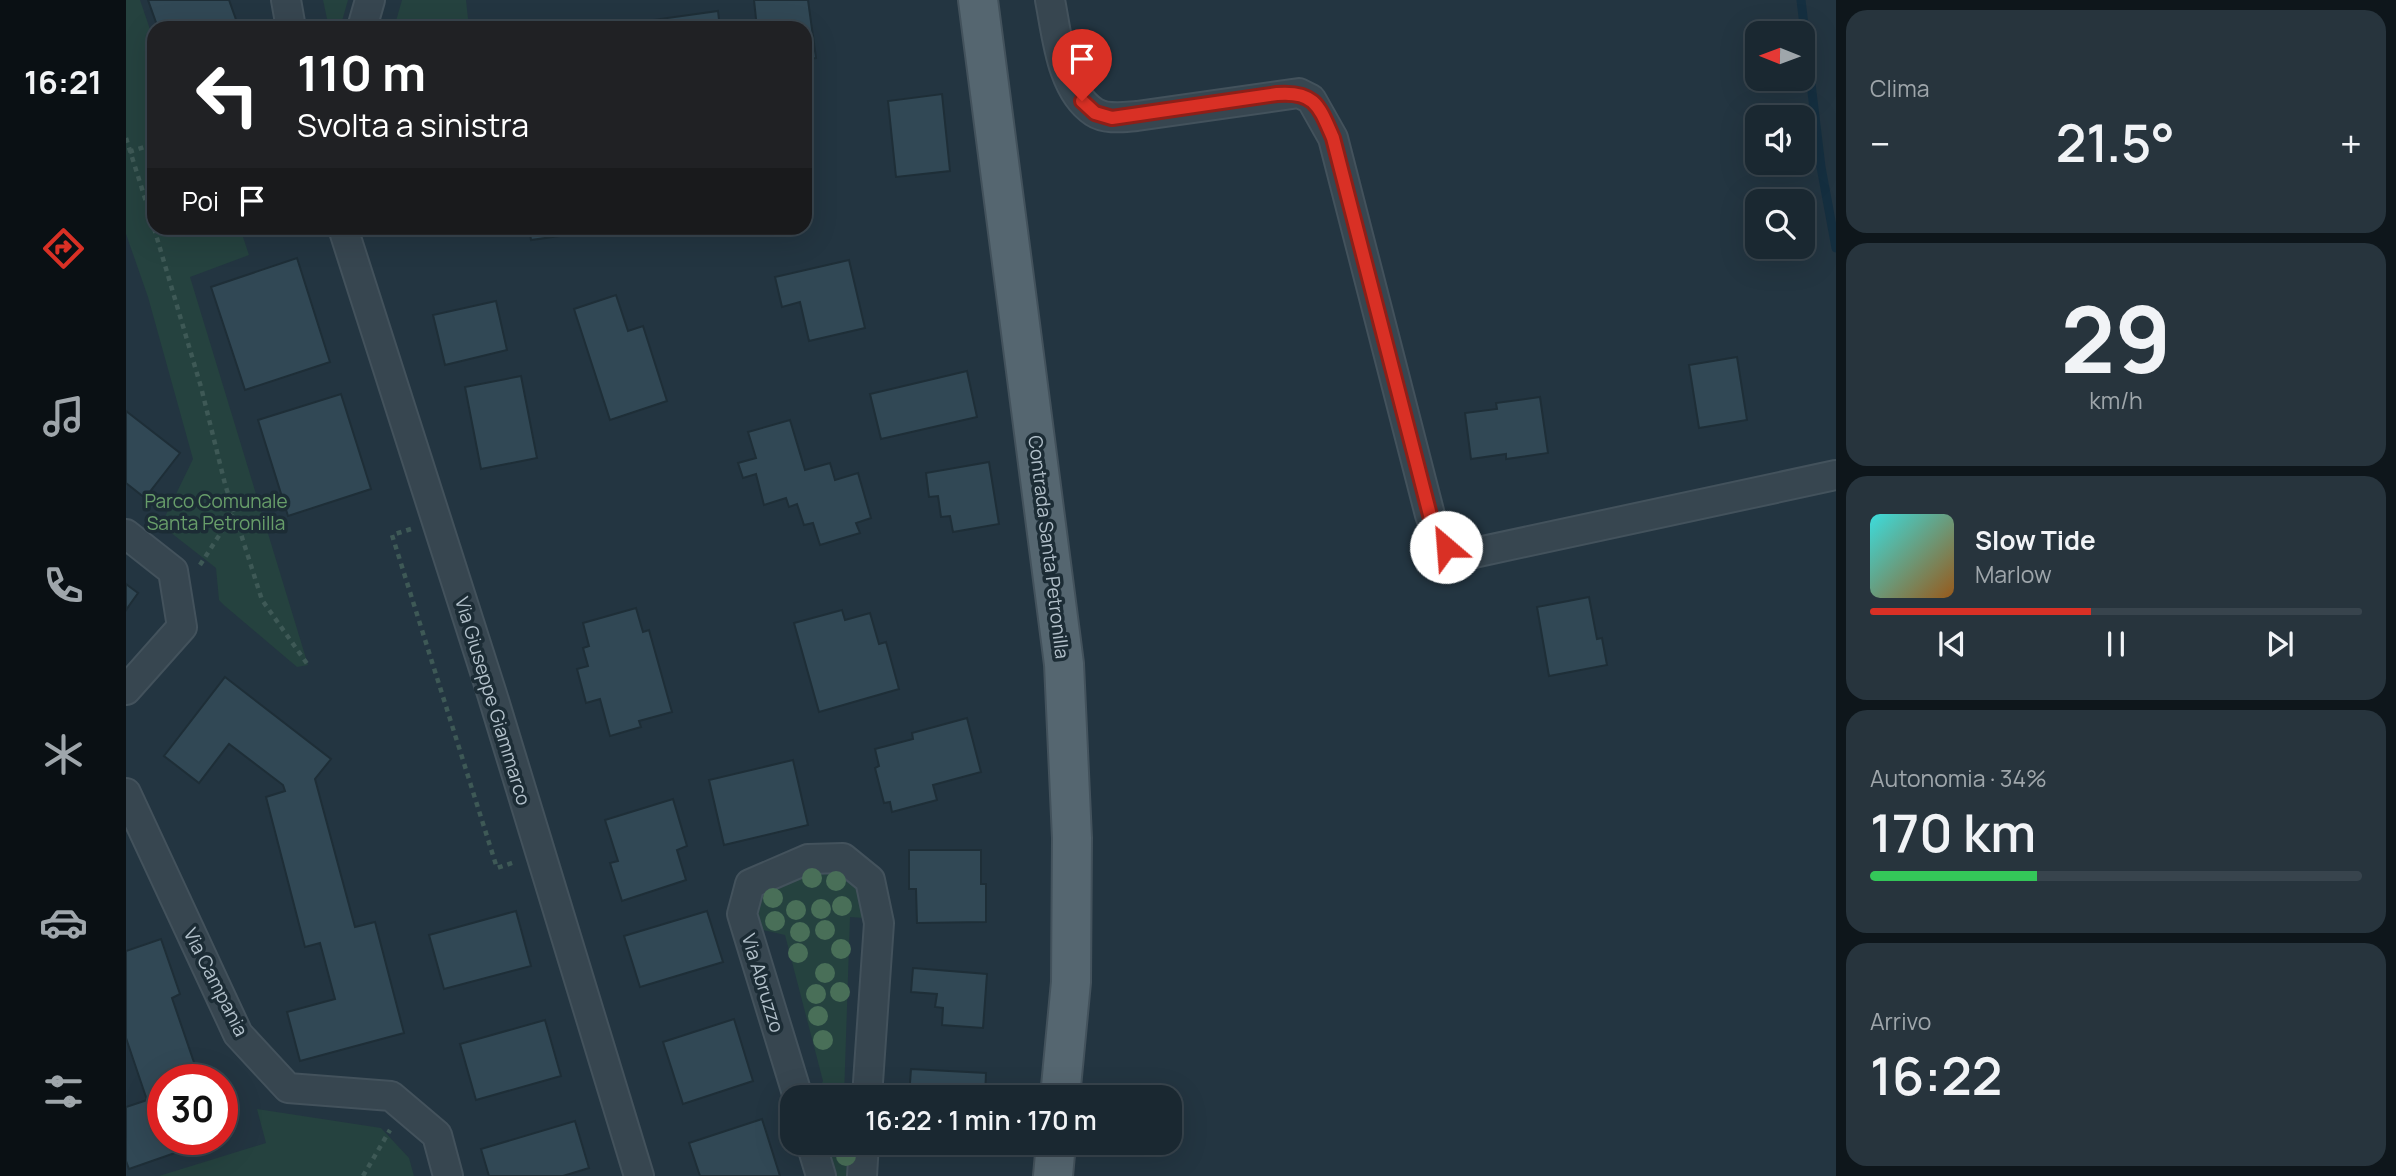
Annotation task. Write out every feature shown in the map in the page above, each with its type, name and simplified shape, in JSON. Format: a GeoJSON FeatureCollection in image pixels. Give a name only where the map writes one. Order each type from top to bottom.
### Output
{"type":"FeatureCollection","features":[{"type":"Feature","properties":{"kind":"main road","name":"Contrada Santa Petronilla"},"geometry":{"type":"LineString","coordinates":[[978,0],[1064,664],[1072,838],[1071,969],[1061,1085]]}},
{"type":"Feature","properties":{"kind":"main road"},"geometry":{"type":"LineString","coordinates":[[1053,1176],[1055,1155]]}},
{"type":"Feature","properties":{"kind":"street"},"geometry":{"type":"LineString","coordinates":[[286,0],[290,21]]}},
{"type":"Feature","properties":{"kind":"street"},"geometry":{"type":"LineString","coordinates":[[364,21],[370,0]]}},
{"type":"Feature","properties":{"kind":"street"},"geometry":{"type":"LineString","coordinates":[[1050,0],[1059,45],[1070,80],[1082,101],[1095,113],[1112,118],[1137,116],[1299,93],[1311,99],[1333,138],[1430,515],[1446,547],[1457,554],[1469,554],[1836,475]]}},
{"type":"Feature","properties":{"kind":"street","name":"Via Giuseppe Giammarco"},"geometry":{"type":"LineString","coordinates":[[345,235],[492,694],[639,1176]]}},
{"type":"Feature","properties":{"kind":"street"},"geometry":{"type":"LineString","coordinates":[[126,534],[173,571],[182,627],[126,690]]}},
{"type":"Feature","properties":{"kind":"street","name":"Via Campania"},"geometry":{"type":"LineString","coordinates":[[126,793],[238,1034],[288,1088],[391,1096],[437,1135],[449,1176]]}},
{"type":"Feature","properties":{"kind":"street","name":"Via Abruzzo"},"geometry":{"type":"LineString","coordinates":[[793,1085],[742,914],[750,884],[808,859],[843,858],[870,880],[879,923],[868,1085]]}},
{"type":"Feature","properties":{"kind":"street"},"geometry":{"type":"LineString","coordinates":[[815,1155],[821,1176]]}},
{"type":"Feature","properties":{"kind":"street"},"geometry":{"type":"LineString","coordinates":[[862,1176],[863,1155]]}},
{"type":"Feature","properties":{"kind":"path"},"geometry":{"type":"LineString","coordinates":[[126,138],[147,206]]}},
{"type":"Feature","properties":{"kind":"path"},"geometry":{"type":"LineString","coordinates":[[129,152],[147,146]]}},
{"type":"Feature","properties":{"kind":"path"},"geometry":{"type":"LineString","coordinates":[[156,235],[234,513],[262,600],[309,665]]}},
{"type":"Feature","properties":{"kind":"path"},"geometry":{"type":"LineString","coordinates":[[177,598],[234,513]]}},
{"type":"Feature","properties":{"kind":"path"},"geometry":{"type":"LineString","coordinates":[[407,516],[411,529],[392,535],[497,868],[518,861]]}},
{"type":"Feature","properties":{"kind":"path"},"geometry":{"type":"LineString","coordinates":[[363,1176],[390,1130]]}},
{"type":"Feature","properties":{"kind":"green space","name":"Parco Comunale Santa Petronilla"},"geometry":{"type":"Polygon","coordinates":[[[126,0],[140,0],[147,21],[147,235],[242,235],[249,255],[190,277],[308,665],[297,667],[225,606],[219,600],[216,568],[161,525],[193,459],[148,297],[126,234],[126,0]]]}},
{"type":"Feature","properties":{"kind":"green space"},"geometry":{"type":"Polygon","coordinates":[[[323,0],[348,0],[342,21],[328,21],[323,0]]]}},
{"type":"Feature","properties":{"kind":"green space"},"geometry":{"type":"Polygon","coordinates":[[[402,0],[466,0],[468,21],[396,21],[402,0]]]}},
{"type":"Feature","properties":{"kind":"green space"},"geometry":{"type":"Polygon","coordinates":[[[836,869],[858,885],[864,918],[850,917],[844,1085],[821,1085],[823,1081],[785,935],[759,929],[756,920],[757,898],[777,878],[836,869]]]}},
{"type":"Feature","properties":{"kind":"green space"},"geometry":{"type":"Polygon","coordinates":[[[257,1109],[381,1128],[409,1158],[414,1176],[159,1176],[227,1155],[238,1155],[238,1152],[266,1143],[257,1109]]]}},
{"type":"Feature","properties":{"kind":"green space"},"geometry":{"type":"Polygon","coordinates":[[[822,1155],[856,1157],[855,1176],[828,1176],[822,1155]]]}},
{"type":"Feature","properties":{"kind":"building"},"geometry":{"type":"Polygon","coordinates":[[[148,0],[229,0],[236,21],[156,21],[148,0]]]}},
{"type":"Feature","properties":{"kind":"building"},"geometry":{"type":"Polygon","coordinates":[[[754,0],[808,0],[811,21],[756,21],[754,0]]]}},
{"type":"Feature","properties":{"kind":"building"},"geometry":{"type":"Polygon","coordinates":[[[718,11],[719,21],[653,21],[718,11]]]}},
{"type":"Feature","properties":{"kind":"building"},"geometry":{"type":"Polygon","coordinates":[[[812,29],[816,58],[812,58],[812,29]]]}},
{"type":"Feature","properties":{"kind":"building"},"geometry":{"type":"Polygon","coordinates":[[[942,94],[950,171],[896,177],[888,101],[942,94]]]}},
{"type":"Feature","properties":{"kind":"building"},"geometry":{"type":"Polygon","coordinates":[[[530,235],[566,235],[531,240],[530,235]]]}},
{"type":"Feature","properties":{"kind":"building"},"geometry":{"type":"Polygon","coordinates":[[[297,258],[330,362],[245,390],[211,287],[297,258]]]}},
{"type":"Feature","properties":{"kind":"building"},"geometry":{"type":"Polygon","coordinates":[[[849,260],[865,328],[809,341],[800,302],[782,307],[775,277],[849,260]]]}},
{"type":"Feature","properties":{"kind":"building"},"geometry":{"type":"Polygon","coordinates":[[[616,295],[628,331],[643,326],[667,401],[610,420],[574,309],[616,295]]]}},
{"type":"Feature","properties":{"kind":"building"},"geometry":{"type":"Polygon","coordinates":[[[496,301],[507,350],[445,365],[433,315],[496,301]]]}},
{"type":"Feature","properties":{"kind":"building"},"geometry":{"type":"Polygon","coordinates":[[[1737,357],[1747,420],[1699,428],[1689,365],[1737,357]]]}},
{"type":"Feature","properties":{"kind":"building"},"geometry":{"type":"Polygon","coordinates":[[[967,371],[977,417],[881,439],[870,394],[967,371]]]}},
{"type":"Feature","properties":{"kind":"building"},"geometry":{"type":"Polygon","coordinates":[[[521,376],[537,458],[481,469],[465,387],[521,376]]]}},
{"type":"Feature","properties":{"kind":"building"},"geometry":{"type":"Polygon","coordinates":[[[341,394],[371,489],[288,516],[258,420],[341,394]]]}},
{"type":"Feature","properties":{"kind":"building"},"geometry":{"type":"Polygon","coordinates":[[[1540,397],[1548,453],[1506,459],[1506,454],[1471,459],[1465,413],[1497,409],[1496,403],[1540,397]]]}},
{"type":"Feature","properties":{"kind":"building"},"geometry":{"type":"Polygon","coordinates":[[[126,411],[180,453],[145,498],[126,483],[126,411]]]}},
{"type":"Feature","properties":{"kind":"building"},"geometry":{"type":"Polygon","coordinates":[[[790,420],[805,470],[830,463],[835,480],[858,473],[871,518],[856,523],[860,533],[820,545],[813,523],[804,525],[797,504],[789,507],[786,498],[764,505],[756,474],[743,478],[738,463],[756,458],[748,432],[790,420]]]}},
{"type":"Feature","properties":{"kind":"building"},"geometry":{"type":"Polygon","coordinates":[[[989,462],[999,524],[953,532],[950,516],[941,517],[938,496],[929,497],[926,473],[989,462]]]}},
{"type":"Feature","properties":{"kind":"building"},"geometry":{"type":"Polygon","coordinates":[[[126,584],[138,593],[126,610],[126,584]]]}},
{"type":"Feature","properties":{"kind":"building"},"geometry":{"type":"Polygon","coordinates":[[[1589,597],[1597,639],[1602,638],[1607,665],[1549,676],[1537,607],[1589,597]]]}},
{"type":"Feature","properties":{"kind":"building"},"geometry":{"type":"Polygon","coordinates":[[[636,608],[643,632],[649,630],[672,712],[639,721],[641,727],[610,736],[600,699],[586,703],[577,669],[588,666],[583,648],[589,646],[583,623],[636,608]]]}},
{"type":"Feature","properties":{"kind":"building"},"geometry":{"type":"Polygon","coordinates":[[[842,610],[845,620],[870,613],[879,644],[886,642],[899,689],[819,712],[794,623],[842,610]]]}},
{"type":"Feature","properties":{"kind":"building"},"geometry":{"type":"Polygon","coordinates":[[[225,677],[331,759],[315,779],[355,927],[375,922],[404,1033],[300,1061],[287,1012],[335,999],[320,943],[305,947],[266,797],[285,791],[283,785],[229,744],[199,783],[164,756],[225,677]]]}},
{"type":"Feature","properties":{"kind":"building"},"geometry":{"type":"Polygon","coordinates":[[[967,718],[981,772],[933,785],[937,800],[892,812],[890,802],[884,803],[875,768],[879,766],[875,749],[913,739],[912,733],[967,718]]]}},
{"type":"Feature","properties":{"kind":"building"},"geometry":{"type":"Polygon","coordinates":[[[793,760],[808,825],[724,845],[709,780],[793,760]]]}},
{"type":"Feature","properties":{"kind":"building"},"geometry":{"type":"Polygon","coordinates":[[[673,799],[687,846],[677,850],[686,880],[622,901],[610,863],[618,861],[605,820],[673,799]]]}},
{"type":"Feature","properties":{"kind":"building"},"geometry":{"type":"Polygon","coordinates":[[[909,850],[981,850],[981,884],[986,884],[986,922],[917,923],[916,889],[909,889],[909,850]]]}},
{"type":"Feature","properties":{"kind":"building"},"geometry":{"type":"Polygon","coordinates":[[[516,911],[531,966],[444,989],[429,935],[516,911]]]}},
{"type":"Feature","properties":{"kind":"building"},"geometry":{"type":"Polygon","coordinates":[[[707,911],[723,962],[640,987],[624,936],[707,911]]]}},
{"type":"Feature","properties":{"kind":"building"},"geometry":{"type":"Polygon","coordinates":[[[161,939],[180,994],[172,998],[195,1064],[147,1064],[147,1100],[126,1038],[126,951],[161,939]]]}},
{"type":"Feature","properties":{"kind":"building"},"geometry":{"type":"Polygon","coordinates":[[[913,968],[987,974],[983,1028],[942,1025],[943,1008],[935,1007],[937,994],[911,992],[913,968]]]}},
{"type":"Feature","properties":{"kind":"building"},"geometry":{"type":"Polygon","coordinates":[[[734,1019],[753,1081],[683,1104],[663,1042],[734,1019]]]}},
{"type":"Feature","properties":{"kind":"building"},"geometry":{"type":"Polygon","coordinates":[[[545,1020],[561,1076],[476,1100],[460,1044],[545,1020]]]}},
{"type":"Feature","properties":{"kind":"building"},"geometry":{"type":"Polygon","coordinates":[[[911,1069],[986,1073],[986,1085],[910,1085],[911,1069]]]}},
{"type":"Feature","properties":{"kind":"building"},"geometry":{"type":"Polygon","coordinates":[[[147,1100],[147,1155],[169,1155],[129,1169],[126,1161],[126,1107],[147,1100]]]}},
{"type":"Feature","properties":{"kind":"building"},"geometry":{"type":"Polygon","coordinates":[[[762,1119],[780,1176],[700,1176],[689,1143],[762,1119]]]}},
{"type":"Feature","properties":{"kind":"building"},"geometry":{"type":"Polygon","coordinates":[[[575,1121],[589,1168],[563,1176],[489,1176],[481,1149],[575,1121]]]}},
{"type":"Feature","properties":{"kind":"waterway"},"geometry":{"type":"LineString","coordinates":[[1801,0],[1821,167],[1836,248]]}},
{"type":"Feature","properties":{"kind":"route"},"geometry":{"type":"LineString","coordinates":[[1082,101],[1095,113],[1112,118],[1277,94],[1299,93],[1311,99],[1333,138],[1430,515],[1436,533],[1446,547]]}}]}
